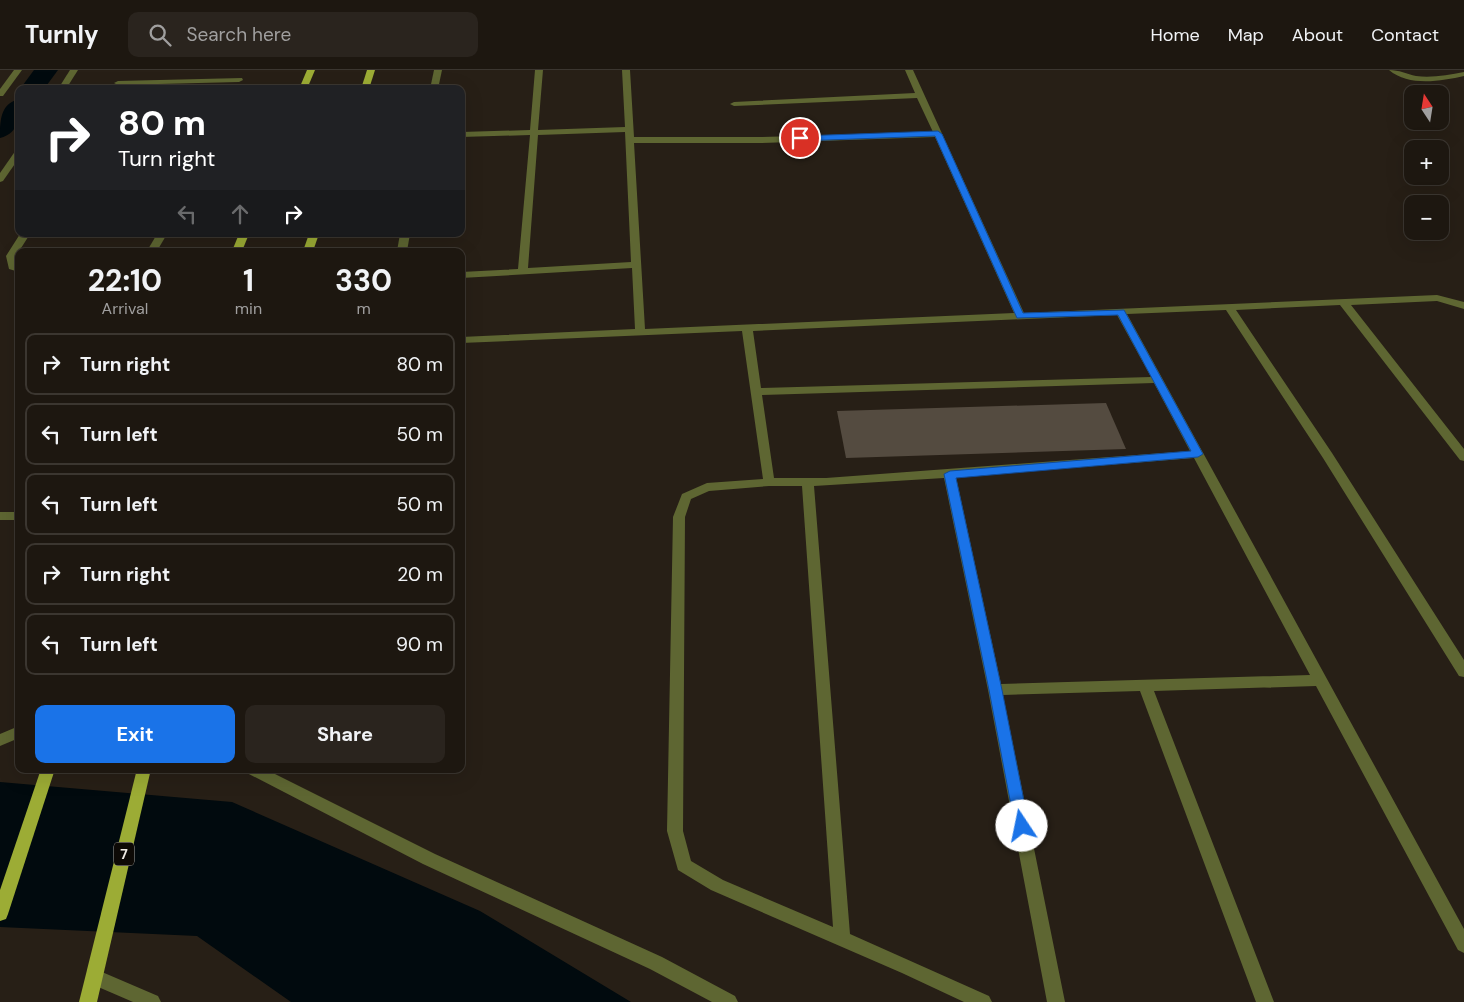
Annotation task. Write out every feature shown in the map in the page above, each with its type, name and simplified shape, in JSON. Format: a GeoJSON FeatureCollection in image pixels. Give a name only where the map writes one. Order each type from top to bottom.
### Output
{"type":"FeatureCollection","features":[{"type":"Feature","properties":{"kind":"main road"},"geometry":{"type":"LineString","coordinates":[[305,85],[311,70]]}},
{"type":"Feature","properties":{"kind":"main road"},"geometry":{"type":"LineString","coordinates":[[366,85],[371,70]]}},
{"type":"Feature","properties":{"kind":"main road"},"geometry":{"type":"LineString","coordinates":[[0,914],[47,773]]}},
{"type":"Feature","properties":{"kind":"main road","name":"7"},"geometry":{"type":"LineString","coordinates":[[88,1002],[143,773]]}},
{"type":"Feature","properties":{"kind":"street"},"geometry":{"type":"LineString","coordinates":[[0,94],[18,70]]}},
{"type":"Feature","properties":{"kind":"street"},"geometry":{"type":"LineString","coordinates":[[65,85],[74,70]]}},
{"type":"Feature","properties":{"kind":"street"},"geometry":{"type":"LineString","coordinates":[[237,85],[244,70]]}},
{"type":"Feature","properties":{"kind":"street"},"geometry":{"type":"LineString","coordinates":[[435,85],[438,70]]}},
{"type":"Feature","properties":{"kind":"street"},"geometry":{"type":"LineString","coordinates":[[523,272],[539,70]]}},
{"type":"Feature","properties":{"kind":"street"},"geometry":{"type":"LineString","coordinates":[[626,70],[640,333]]}},
{"type":"Feature","properties":{"kind":"street"},"geometry":{"type":"LineString","coordinates":[[909,70],[1020,316]]}},
{"type":"Feature","properties":{"kind":"street"},"geometry":{"type":"LineString","coordinates":[[1393,70],[1410,78],[1420,80],[1464,74]]}},
{"type":"Feature","properties":{"kind":"street"},"geometry":{"type":"LineString","coordinates":[[119,83],[239,80]]}},
{"type":"Feature","properties":{"kind":"street"},"geometry":{"type":"LineString","coordinates":[[734,104],[921,96]]}},
{"type":"Feature","properties":{"kind":"street"},"geometry":{"type":"LineString","coordinates":[[465,135],[629,129]]}},
{"type":"Feature","properties":{"kind":"street"},"geometry":{"type":"LineString","coordinates":[[630,140],[761,140],[938,134]]}},
{"type":"Feature","properties":{"kind":"street"},"geometry":{"type":"LineString","coordinates":[[0,179],[15,158]]}},
{"type":"Feature","properties":{"kind":"street"},"geometry":{"type":"LineString","coordinates":[[16,248],[23,237]]}},
{"type":"Feature","properties":{"kind":"street"},"geometry":{"type":"LineString","coordinates":[[154,248],[160,237]]}},
{"type":"Feature","properties":{"kind":"street"},"geometry":{"type":"LineString","coordinates":[[15,250],[11,256],[12,267],[15,268]]}},
{"type":"Feature","properties":{"kind":"street"},"geometry":{"type":"LineString","coordinates":[[465,275],[636,265]]}},
{"type":"Feature","properties":{"kind":"street"},"geometry":{"type":"LineString","coordinates":[[465,340],[1437,298],[1456,302],[1464,306]]}},
{"type":"Feature","properties":{"kind":"street"},"geometry":{"type":"LineString","coordinates":[[1344,302],[1464,457]]}},
{"type":"Feature","properties":{"kind":"street"},"geometry":{"type":"LineString","coordinates":[[1229,308],[1328,456],[1464,672]]}},
{"type":"Feature","properties":{"kind":"street"},"geometry":{"type":"LineString","coordinates":[[1121,312],[1319,680],[1464,944]]}},
{"type":"Feature","properties":{"kind":"street"},"geometry":{"type":"LineString","coordinates":[[747,328],[769,482]]}},
{"type":"Feature","properties":{"kind":"street"},"geometry":{"type":"LineString","coordinates":[[756,392],[1158,380]]}},
{"type":"Feature","properties":{"kind":"street"},"geometry":{"type":"LineString","coordinates":[[983,1002],[717,885],[684,865],[675,831],[679,517],[686,497],[707,487],[769,482],[808,482],[950,474],[1198,454]]}},
{"type":"Feature","properties":{"kind":"street"},"geometry":{"type":"LineString","coordinates":[[950,474],[995,690],[1056,1002]]}},
{"type":"Feature","properties":{"kind":"street"},"geometry":{"type":"LineString","coordinates":[[808,482],[842,939]]}},
{"type":"Feature","properties":{"kind":"street"},"geometry":{"type":"LineString","coordinates":[[0,516],[15,516]]}},
{"type":"Feature","properties":{"kind":"street"},"geometry":{"type":"LineString","coordinates":[[995,690],[1319,680]]}},
{"type":"Feature","properties":{"kind":"street"},"geometry":{"type":"LineString","coordinates":[[1145,686],[1264,1002]]}},
{"type":"Feature","properties":{"kind":"street"},"geometry":{"type":"LineString","coordinates":[[0,740],[15,734]]}},
{"type":"Feature","properties":{"kind":"street"},"geometry":{"type":"LineString","coordinates":[[260,773],[429,859],[656,963],[729,1002]]}},
{"type":"Feature","properties":{"kind":"street"},"geometry":{"type":"LineString","coordinates":[[95,977],[152,1002]]}},
{"type":"Feature","properties":{"kind":"shaded area"},"geometry":{"type":"Polygon","coordinates":[[[0,782],[232,802],[480,911],[631,1002],[291,1002],[197,936],[0,927],[0,782]]]}},
{"type":"Feature","properties":{"kind":"building"},"geometry":{"type":"Polygon","coordinates":[[[1106,403],[1126,449],[846,458],[837,411],[1106,403]]]}},
{"type":"Feature","properties":{"kind":"waterway"},"geometry":{"type":"LineString","coordinates":[[35,85],[46,70]]}},
{"type":"Feature","properties":{"kind":"waterway"},"geometry":{"type":"LineString","coordinates":[[0,131],[15,111]]}},
{"type":"Feature","properties":{"kind":"route"},"geometry":{"type":"LineString","coordinates":[[800,138],[938,134],[1020,316],[1121,312],[1198,454],[950,474],[1022,826]]}}]}
